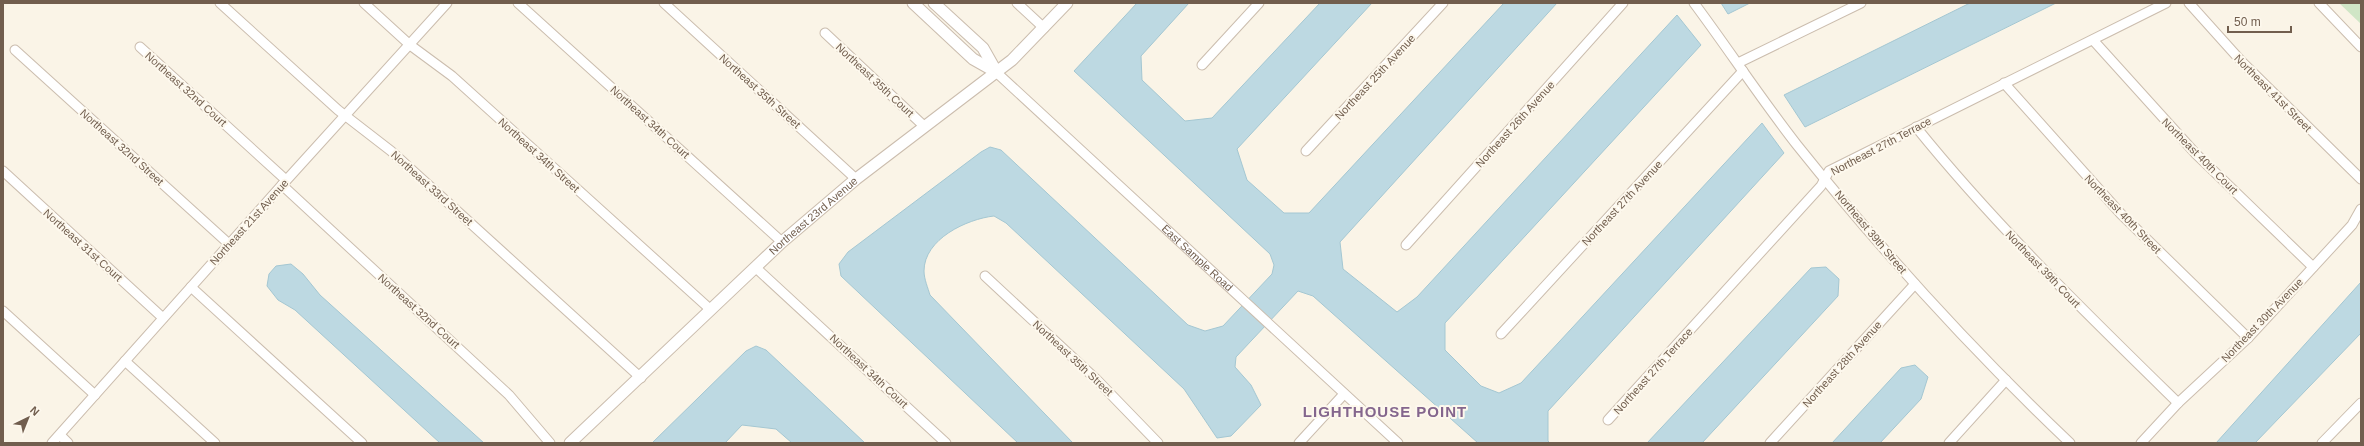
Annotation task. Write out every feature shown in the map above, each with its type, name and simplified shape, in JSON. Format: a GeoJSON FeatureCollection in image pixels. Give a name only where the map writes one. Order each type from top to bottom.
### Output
{"type":"FeatureCollection","features":[{"type":"Feature","properties":{"kind":"street","name":"Northeast 33rd Street"},"geometry":{"type":"LineString","coordinates":[[220,3],[346,115],[391,151],[641,378]]}},
{"type":"Feature","properties":{"kind":"street","name":"Northeast 34th Street"},"geometry":{"type":"LineString","coordinates":[[364,3],[410,44],[452,76],[711,310]]}},
{"type":"Feature","properties":{"kind":"street","name":"Northeast 21st Avenue"},"geometry":{"type":"LineString","coordinates":[[52,443],[284,182],[447,3]]}},
{"type":"Feature","properties":{"kind":"street","name":"Northeast 34th Court"},"geometry":{"type":"LineString","coordinates":[[518,3],[782,242]]}},
{"type":"Feature","properties":{"kind":"street","name":"Northeast 35th Street"},"geometry":{"type":"LineString","coordinates":[[664,3],[856,179]]}},
{"type":"Feature","properties":{"kind":"street","name":"East Sample Road"},"geometry":{"type":"LineString","coordinates":[[913,3],[973,59],[996,72],[1398,443]]}},
{"type":"Feature","properties":{"kind":"street"},"geometry":{"type":"LineString","coordinates":[[1017,3],[1044,28]]}},
{"type":"Feature","properties":{"kind":"street","name":"Northeast 23rd Avenue"},"geometry":{"type":"LineString","coordinates":[[570,443],[641,378],[782,242],[856,179],[1012,60],[1067,3]]}},
{"type":"Feature","properties":{"kind":"street"},"geometry":{"type":"LineString","coordinates":[[1202,66],[1259,3]]}},
{"type":"Feature","properties":{"kind":"street","name":"Northeast 25th Avenue"},"geometry":{"type":"LineString","coordinates":[[1306,152],[1443,3]]}},
{"type":"Feature","properties":{"kind":"street","name":"Northeast 26th Avenue"},"geometry":{"type":"LineString","coordinates":[[1406,245],[1623,3]]}},
{"type":"Feature","properties":{"kind":"street","name":"Northeast 39th Street"},"geometry":{"type":"LineString","coordinates":[[1694,3],[1797,144],[1915,284],[2006,380],[2070,443]]}},
{"type":"Feature","properties":{"kind":"street","name":"Northeast 27th Avenue"},"geometry":{"type":"LineString","coordinates":[[1501,334],[1741,67],[1861,3]]}},
{"type":"Feature","properties":{"kind":"street","name":"Northeast 27th Terrace"},"geometry":{"type":"LineString","coordinates":[[1608,420],[1821,186],[1829,171],[2166,3]]}},
{"type":"Feature","properties":{"kind":"street","name":"Northeast 41st Street"},"geometry":{"type":"LineString","coordinates":[[2189,3],[2242,62],[2361,179]]}},
{"type":"Feature","properties":{"kind":"street"},"geometry":{"type":"LineString","coordinates":[[2319,3],[2361,47]]}},
{"type":"Feature","properties":{"kind":"street","name":"East Sample Road"},"geometry":{"type":"LineString","coordinates":[[936,5],[983,48],[996,72]]}},
{"type":"Feature","properties":{"kind":"street"},"geometry":{"type":"LineString","coordinates":[[928,17],[936,5]]}},
{"type":"Feature","properties":{"kind":"street","name":"Northeast 35th Court"},"geometry":{"type":"LineString","coordinates":[[826,33],[925,127]]}},
{"type":"Feature","properties":{"kind":"street","name":"Northeast 40th Court"},"geometry":{"type":"LineString","coordinates":[[2093,40],[2196,154],[2313,267]]}},
{"type":"Feature","properties":{"kind":"street","name":"Northeast 32nd Court"},"geometry":{"type":"LineString","coordinates":[[140,47],[504,390],[550,443]]}},
{"type":"Feature","properties":{"kind":"street","name":"Northeast 32nd Street"},"geometry":{"type":"LineString","coordinates":[[15,50],[229,244]]}},
{"type":"Feature","properties":{"kind":"street","name":"Northeast 40th Street"},"geometry":{"type":"LineString","coordinates":[[2004,83],[2121,214],[2248,338]]}},
{"type":"Feature","properties":{"kind":"street","name":"Northeast 39th Court"},"geometry":{"type":"LineString","coordinates":[[1916,127],[1991,216],[2046,275],[2178,404]]}},
{"type":"Feature","properties":{"kind":"street","name":"Northeast 31st Court"},"geometry":{"type":"LineString","coordinates":[[3,172],[163,318]]}},
{"type":"Feature","properties":{"kind":"street","name":"Northeast 30th Avenue"},"geometry":{"type":"LineString","coordinates":[[2140,443],[2178,404],[2248,338],[2352,225],[2361,209]]}},
{"type":"Feature","properties":{"kind":"street","name":"Northeast 34th Court"},"geometry":{"type":"LineString","coordinates":[[755,267],[946,443]]}},
{"type":"Feature","properties":{"kind":"street","name":"Northeast 35th Street"},"geometry":{"type":"LineString","coordinates":[[985,276],[1098,380],[1158,443]]}},
{"type":"Feature","properties":{"kind":"street","name":"Northeast 28th Avenue"},"geometry":{"type":"LineString","coordinates":[[1770,443],[1915,284]]}},
{"type":"Feature","properties":{"kind":"street"},"geometry":{"type":"LineString","coordinates":[[191,287],[362,443]]}},
{"type":"Feature","properties":{"kind":"street"},"geometry":{"type":"LineString","coordinates":[[3,310],[95,395]]}},
{"type":"Feature","properties":{"kind":"street"},"geometry":{"type":"LineString","coordinates":[[125,361],[215,443]]}},
{"type":"Feature","properties":{"kind":"street"},"geometry":{"type":"LineString","coordinates":[[1949,443],[2006,380]]}},
{"type":"Feature","properties":{"kind":"street"},"geometry":{"type":"LineString","coordinates":[[1299,443],[1344,394]]}},
{"type":"Feature","properties":{"kind":"street"},"geometry":{"type":"LineString","coordinates":[[2322,443],[2361,403]]}},
{"type":"Feature","properties":{"kind":"street"},"geometry":{"type":"LineString","coordinates":[[60,435],[68,443]]}},
{"type":"Feature","properties":{"kind":"green space"},"geometry":{"type":"Polygon","coordinates":[[[2339,3],[2361,3],[2361,24],[2339,3]]]}},
{"type":"Feature","properties":{"kind":"water"},"geometry":{"type":"Polygon","coordinates":[[[1137,3],[1189,3],[1141,56],[1142,80],[1185,121],[1212,118],[1320,3],[1372,3],[1237,149],[1247,180],[1284,213],[1309,213],[1504,3],[1557,3],[1340,242],[1343,269],[1397,312],[1417,297],[1677,15],[1701,45],[1445,323],[1445,350],[1481,386],[1499,393],[1521,383],[1762,123],[1784,153],[1548,411],[1548,441],[1550,443],[1478,443],[1313,296],[1298,291],[1236,357],[1235,367],[1251,385],[1261,405],[1231,436],[1217,438],[1184,389],[1006,223],[994,216],[972,221],[949,233],[939,240],[931,249],[926,260],[924,271],[925,277],[930,295],[1073,443],[1018,443],[841,276],[839,264],[848,252],[981,152],[990,147],[1001,150],[1188,325],[1205,331],[1223,326],[1272,274],[1274,265],[1270,254],[1074,71],[1137,3]]]}},
{"type":"Feature","properties":{"kind":"water"},"geometry":{"type":"Polygon","coordinates":[[[1721,3],[1750,3],[1728,14],[1721,3]]]}},
{"type":"Feature","properties":{"kind":"water"},"geometry":{"type":"Polygon","coordinates":[[[1970,3],[2056,3],[1805,127],[1784,95],[1970,3]]]}},
{"type":"Feature","properties":{"kind":"water"},"geometry":{"type":"Polygon","coordinates":[[[291,264],[303,274],[320,295],[484,443],[440,443],[295,310],[278,300],[267,286],[269,274],[276,266],[291,264]]]}},
{"type":"Feature","properties":{"kind":"water"},"geometry":{"type":"Polygon","coordinates":[[[1826,267],[1839,279],[1838,296],[1702,443],[1647,443],[1811,268],[1826,267]]]}},
{"type":"Feature","properties":{"kind":"water"},"geometry":{"type":"Polygon","coordinates":[[[2361,282],[2361,333],[2255,443],[2216,443],[2361,282]]]}},
{"type":"Feature","properties":{"kind":"water"},"geometry":{"type":"Polygon","coordinates":[[[756,346],[766,350],[865,443],[792,443],[776,429],[742,425],[725,443],[652,443],[746,351],[756,346]]]}},
{"type":"Feature","properties":{"kind":"water"},"geometry":{"type":"Polygon","coordinates":[[[1915,365],[1928,377],[1921,399],[1880,443],[1832,443],[1901,368],[1915,365]]]}},
{"type":"Feature","properties":{"kind":"district","name":"LIGHTHOUSE POINT"},"geometry":{"type":"Point","coordinates":[1385,412]}}]}
